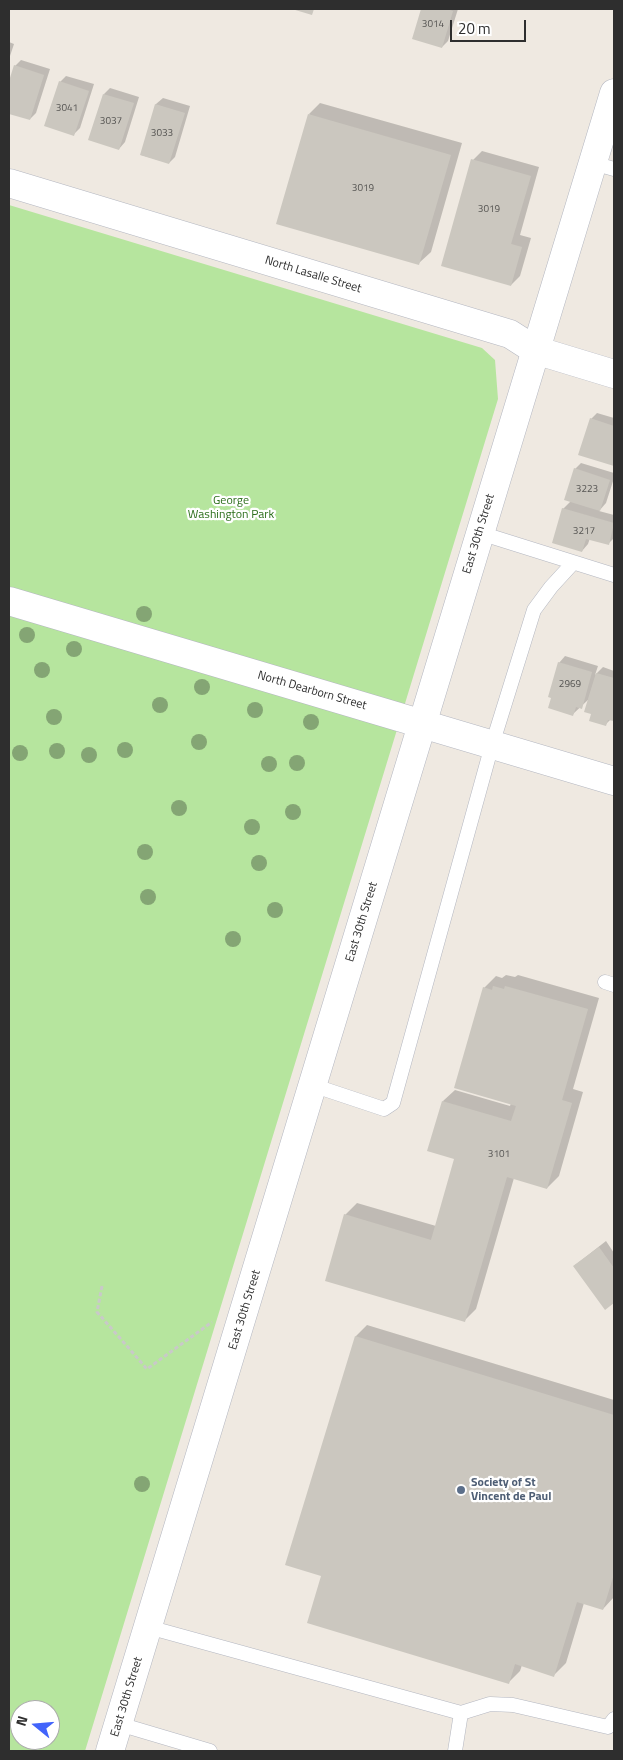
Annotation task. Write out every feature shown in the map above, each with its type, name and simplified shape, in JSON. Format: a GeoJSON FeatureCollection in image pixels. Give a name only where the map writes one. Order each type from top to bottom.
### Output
{"type":"FeatureCollection","features":[{"type":"Feature","properties":{"kind":"main road","name":"East 30th Street"},"geometry":{"type":"LineString","coordinates":[[110,1751],[535,350],[604,166],[614,93]]}},
{"type":"Feature","properties":{"kind":"main road","name":"North Lasalle Street"},"geometry":{"type":"LineString","coordinates":[[9,183],[510,334],[535,350],[614,374]]}},
{"type":"Feature","properties":{"kind":"main road","name":"North Dearborn Street"},"geometry":{"type":"LineString","coordinates":[[9,602],[614,780]]}},
{"type":"Feature","properties":{"kind":"lane"},"geometry":{"type":"LineString","coordinates":[[480,533],[614,575]]}},
{"type":"Feature","properties":{"kind":"lane"},"geometry":{"type":"LineString","coordinates":[[312,1085],[384,1108],[393,1103],[492,745],[534,610],[551,587],[573,563]]}},
{"type":"Feature","properties":{"kind":"lane"},"geometry":{"type":"LineString","coordinates":[[148,1627],[461,1713],[490,1704],[513,1705],[608,1727],[614,1719]]}},
{"type":"Feature","properties":{"kind":"lane"},"geometry":{"type":"LineString","coordinates":[[455,1751],[461,1713]]}},
{"type":"Feature","properties":{"kind":"lane"},"geometry":{"type":"LineString","coordinates":[[119,1724],[210,1751]]}},
{"type":"Feature","properties":{"kind":"path"},"geometry":{"type":"LineString","coordinates":[[102,1286],[97,1312],[147,1369],[216,1320]]}},
{"type":"Feature","properties":{"kind":"green space","name":"George Washington Park"},"geometry":{"type":"Polygon","coordinates":[[[9,205],[482,348],[495,360],[498,399],[85,1751],[9,1751],[9,205]]]}},
{"type":"Feature","properties":{"kind":"building"},"geometry":{"type":"Polygon","coordinates":[[[292,9],[314,9],[312,15],[292,9]]]}},
{"type":"Feature","properties":{"kind":"building"},"geometry":{"type":"Polygon","coordinates":[[[421,9],[451,9],[453,11],[442,48],[412,39],[421,9]]]}},
{"type":"Feature","properties":{"kind":"building"},"geometry":{"type":"Polygon","coordinates":[[[14,65],[44,75],[30,120],[9,114],[9,81],[14,65]]]}},
{"type":"Feature","properties":{"kind":"building"},"geometry":{"type":"Polygon","coordinates":[[[59,81],[89,91],[74,136],[44,126],[59,81]]]}},
{"type":"Feature","properties":{"kind":"building"},"geometry":{"type":"Polygon","coordinates":[[[103,94],[134,103],[119,150],[88,140],[103,94]]]}},
{"type":"Feature","properties":{"kind":"building"},"geometry":{"type":"Polygon","coordinates":[[[155,104],[185,113],[169,164],[140,155],[155,104]]]}},
{"type":"Feature","properties":{"kind":"building"},"geometry":{"type":"Polygon","coordinates":[[[308,114],[451,155],[419,265],[276,224],[308,114]]]}},
{"type":"Feature","properties":{"kind":"building"},"geometry":{"type":"Polygon","coordinates":[[[471,159],[531,176],[511,244],[522,247],[511,286],[441,266],[471,159]]]}},
{"type":"Feature","properties":{"kind":"building"},"geometry":{"type":"Polygon","coordinates":[[[590,418],[614,426],[614,466],[578,455],[590,418]]]}},
{"type":"Feature","properties":{"kind":"building"},"geometry":{"type":"Polygon","coordinates":[[[574,468],[610,480],[600,511],[564,500],[574,468]]]}},
{"type":"Feature","properties":{"kind":"building"},"geometry":{"type":"Polygon","coordinates":[[[562,508],[614,523],[609,545],[586,539],[582,552],[552,543],[562,508]]]}},
{"type":"Feature","properties":{"kind":"building"},"geometry":{"type":"Polygon","coordinates":[[[558,662],[592,672],[582,709],[576,707],[573,716],[548,708],[551,698],[548,697],[558,662]]]}},
{"type":"Feature","properties":{"kind":"building"},"geometry":{"type":"Polygon","coordinates":[[[596,673],[614,678],[614,721],[608,720],[606,726],[589,721],[591,714],[584,712],[596,673]]]}},
{"type":"Feature","properties":{"kind":"building"},"geometry":{"type":"Polygon","coordinates":[[[493,986],[504,989],[505,986],[588,1009],[562,1100],[572,1103],[547,1189],[507,1177],[465,1322],[325,1281],[344,1214],[431,1240],[454,1159],[427,1151],[442,1101],[511,1121],[516,1106],[454,1088],[483,987],[492,990],[493,986]]]}},
{"type":"Feature","properties":{"kind":"building"},"geometry":{"type":"Polygon","coordinates":[[[599,1247],[614,1268],[614,1303],[605,1310],[573,1266],[599,1247]]]}},
{"type":"Feature","properties":{"kind":"building","name":"Society of St Vincent de Paul"},"geometry":{"type":"Polygon","coordinates":[[[355,1336],[614,1415],[614,1574],[603,1610],[577,1602],[554,1677],[515,1664],[509,1684],[307,1623],[321,1576],[285,1565],[355,1336]]]}},
{"type":"Feature","properties":{"kind":"place","name":"Society of St Vincent de Paul"},"geometry":{"type":"Point","coordinates":[461,1490]}}]}
